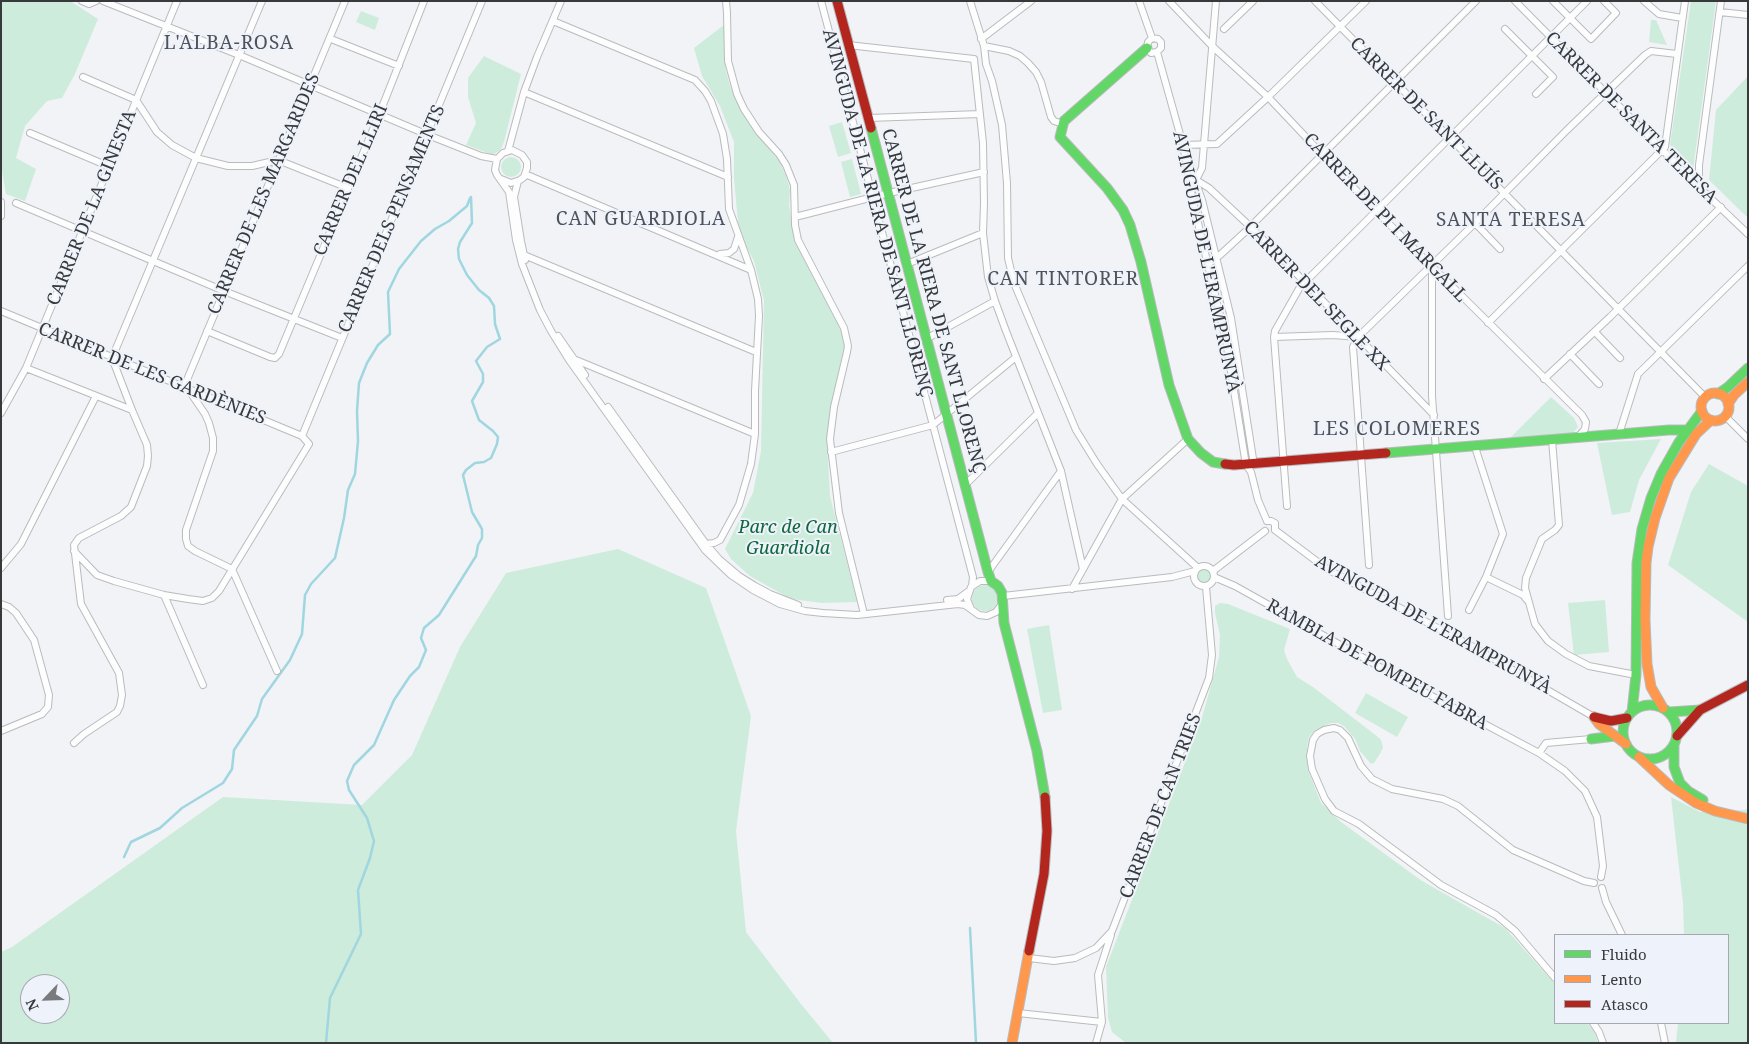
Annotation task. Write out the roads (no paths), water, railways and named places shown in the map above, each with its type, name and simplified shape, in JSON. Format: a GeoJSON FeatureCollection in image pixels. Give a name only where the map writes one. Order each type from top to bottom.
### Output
{"type":"FeatureCollection","features":[{"type":"Feature","properties":{"kind":"street"},"geometry":{"type":"LineString","coordinates":[[82,1],[89,4],[96,1]]}},
{"type":"Feature","properties":{"kind":"street"},"geometry":{"type":"LineString","coordinates":[[103,1],[239,55],[428,135],[481,156],[497,159]]}},
{"type":"Feature","properties":{"kind":"street","name":"CARRER DE LA GINESTA"},"geometry":{"type":"LineString","coordinates":[[1,412],[26,368],[177,1]]}},
{"type":"Feature","properties":{"kind":"street"},"geometry":{"type":"LineString","coordinates":[[74,743],[117,712],[122,696],[119,673],[81,604],[74,545],[80,538],[122,516],[131,507],[147,466],[148,456],[147,445],[112,358],[262,1]]}},
{"type":"Feature","properties":{"kind":"street"},"geometry":{"type":"LineString","coordinates":[[337,1],[342,8]]}},
{"type":"Feature","properties":{"kind":"street","name":"CARRER DE LES MARGARIDES"},"geometry":{"type":"LineString","coordinates":[[186,388],[207,331],[345,1]]}},
{"type":"Feature","properties":{"kind":"street","name":"CARRER DEL LLIRI"},"geometry":{"type":"LineString","coordinates":[[207,331],[270,357],[275,358],[278,354],[379,115],[424,1]]}},
{"type":"Feature","properties":{"kind":"street","name":"CARRER DELS PENSAMENTS"},"geometry":{"type":"LineString","coordinates":[[302,436],[482,1]]}},
{"type":"Feature","properties":{"kind":"street"},"geometry":{"type":"LineString","coordinates":[[508,151],[524,92],[561,1]]}},
{"type":"Feature","properties":{"kind":"street"},"geometry":{"type":"LineString","coordinates":[[730,1],[726,5],[728,61],[737,94],[759,132],[779,154],[786,165],[794,185],[798,240],[836,309],[847,339],[847,352],[831,424],[830,439],[839,514],[863,610]]}},
{"type":"Feature","properties":{"kind":"street","name":"AVINGUDA DE LA RIERA DE SANT LLORENÇ"},"geometry":{"type":"LineString","coordinates":[[820,1],[973,576],[971,588]]}},
{"type":"Feature","properties":{"kind":"street","name":"CARRER DE LA RIERA DE SANT LLORENÇ"},"geometry":{"type":"LineString","coordinates":[[837,1],[988,572],[991,581],[999,587],[1003,600]]}},
{"type":"Feature","properties":{"kind":"street"},"geometry":{"type":"LineString","coordinates":[[961,1],[971,2],[1002,125],[1007,183],[1008,258],[1014,283],[1076,430],[1097,464],[1122,499],[1196,570]]}},
{"type":"Feature","properties":{"kind":"street"},"geometry":{"type":"LineString","coordinates":[[981,39],[1031,1]]}},
{"type":"Feature","properties":{"kind":"street"},"geometry":{"type":"LineString","coordinates":[[1139,1],[1152,38]]}},
{"type":"Feature","properties":{"kind":"street","name":"CARRER DE PI I MARGALL"},"geometry":{"type":"LineString","coordinates":[[1169,1],[1212,46],[1268,97],[1376,210],[1582,415],[1586,422],[1585,429],[1577,438]]}},
{"type":"Feature","properties":{"kind":"street"},"geometry":{"type":"LineString","coordinates":[[1196,180],[1202,168],[1216,1]]}},
{"type":"Feature","properties":{"kind":"street"},"geometry":{"type":"LineString","coordinates":[[1224,29],[1253,1]]}},
{"type":"Feature","properties":{"kind":"street","name":"CARRER DE SANT LLUÍS"},"geometry":{"type":"LineString","coordinates":[[1315,1],[1705,397]]}},
{"type":"Feature","properties":{"kind":"street"},"geometry":{"type":"LineString","coordinates":[[1183,145],[1217,144],[1366,1]]}},
{"type":"Feature","properties":{"kind":"street"},"geometry":{"type":"LineString","coordinates":[[1208,264],[1249,227],[1396,83],[1476,1]]}},
{"type":"Feature","properties":{"kind":"street","name":"CARRER DE SANTA TERESA"},"geometry":{"type":"LineString","coordinates":[[1515,1],[1748,234]]}},
{"type":"Feature","properties":{"kind":"street"},"geometry":{"type":"LineString","coordinates":[[1553,1],[1591,38],[1616,13],[1604,1]]}},
{"type":"Feature","properties":{"kind":"street"},"geometry":{"type":"LineString","coordinates":[[1287,506],[1274,337],[1275,332],[1304,282],[1587,1]]}},
{"type":"Feature","properties":{"kind":"street"},"geometry":{"type":"LineString","coordinates":[[1644,1],[1659,14],[1682,18]]}},
{"type":"Feature","properties":{"kind":"street"},"geometry":{"type":"LineString","coordinates":[[1488,322],[1665,147],[1685,1]]}},
{"type":"Feature","properties":{"kind":"street"},"geometry":{"type":"LineString","coordinates":[[1699,186],[1699,165],[1721,1]]}},
{"type":"Feature","properties":{"kind":"street"},"geometry":{"type":"LineString","coordinates":[[1720,12],[1748,15]]}},
{"type":"Feature","properties":{"kind":"street"},"geometry":{"type":"LineString","coordinates":[[552,21],[695,80],[711,101],[723,134],[727,159],[729,209],[751,270],[758,299],[755,434],[751,464],[739,505],[720,540],[706,544]]}},
{"type":"Feature","properties":{"kind":"street"},"geometry":{"type":"LineString","coordinates":[[1504,29],[1553,77],[1536,94]]}},
{"type":"Feature","properties":{"kind":"street"},"geometry":{"type":"LineString","coordinates":[[330,38],[399,66]]}},
{"type":"Feature","properties":{"kind":"street"},"geometry":{"type":"LineString","coordinates":[[974,59],[984,49],[1009,51],[1020,56],[1036,72],[1041,82],[1051,117],[1054,121],[1060,123],[1147,48],[1148,42],[1152,38]]}},
{"type":"Feature","properties":{"kind":"street"},"geometry":{"type":"LineString","coordinates":[[1147,48],[1151,52],[1158,52],[1161,48],[1161,42],[1158,39],[1152,38]]}},
{"type":"Feature","properties":{"kind":"street"},"geometry":{"type":"LineString","coordinates":[[848,45],[974,59]]}},
{"type":"Feature","properties":{"kind":"street"},"geometry":{"type":"LineString","coordinates":[[1369,565],[1353,347],[1358,337],[1645,55],[1652,51],[1677,54]]}},
{"type":"Feature","properties":{"kind":"street","name":"AVINGUDA DE L'ERAMPRUNYÀ"},"geometry":{"type":"LineString","coordinates":[[1158,52],[1183,145],[1193,202],[1226,341],[1250,467],[1258,500],[1267,521]]}},
{"type":"Feature","properties":{"kind":"street"},"geometry":{"type":"LineString","coordinates":[[974,59],[984,172],[983,234],[985,257],[994,300],[1061,472],[1084,569]]}},
{"type":"Feature","properties":{"kind":"street"},"geometry":{"type":"LineString","coordinates":[[975,67],[986,64]]}},
{"type":"Feature","properties":{"kind":"street"},"geometry":{"type":"LineString","coordinates":[[82,78],[136,100],[157,132],[172,145],[196,158],[228,166],[252,166],[278,160],[348,188]]}},
{"type":"Feature","properties":{"kind":"street"},"geometry":{"type":"LineString","coordinates":[[524,92],[728,177]]}},
{"type":"Feature","properties":{"kind":"street"},"geometry":{"type":"LineString","coordinates":[[869,118],[980,114]]}},
{"type":"Feature","properties":{"kind":"street"},"geometry":{"type":"LineString","coordinates":[[1064,121],[1060,137],[1107,188],[1123,210],[1130,225],[1141,262],[1169,385],[1188,439],[1201,454],[1213,462],[1250,467],[1360,455],[1687,430]]}},
{"type":"Feature","properties":{"kind":"street"},"geometry":{"type":"LineString","coordinates":[[30,132],[108,166]]}},
{"type":"Feature","properties":{"kind":"street","name":"AVINGUDA DE L'ERAMPRUNYÀ"},"geometry":{"type":"LineString","coordinates":[[1183,145],[1196,180],[1236,340],[1250,467]]}},
{"type":"Feature","properties":{"kind":"street"},"geometry":{"type":"LineString","coordinates":[[501,179],[511,183],[518,181],[525,174],[527,168],[525,159],[518,152],[508,151],[503,153],[497,159],[495,170],[509,192],[516,240],[525,273],[551,331],[569,360],[678,514],[705,550],[724,569],[767,598],[806,611],[857,615],[962,604],[982,616],[992,615],[999,617],[1004,623]]}},
{"type":"Feature","properties":{"kind":"street"},"geometry":{"type":"LineString","coordinates":[[795,218],[889,193],[984,172]]}},
{"type":"Feature","properties":{"kind":"street"},"geometry":{"type":"LineString","coordinates":[[525,174],[751,270]]}},
{"type":"Feature","properties":{"kind":"street","name":"CARRER DEL SEGLE XX"},"geometry":{"type":"LineString","coordinates":[[1196,180],[1209,188],[1249,227],[1434,415]]}},
{"type":"Feature","properties":{"kind":"street"},"geometry":{"type":"LineString","coordinates":[[518,181],[514,197],[524,255],[533,284],[547,316],[574,359],[706,544],[719,559],[739,576],[784,601],[828,610],[863,610],[954,600],[962,597],[982,581],[991,581]]}},
{"type":"Feature","properties":{"kind":"street"},"geometry":{"type":"LineString","coordinates":[[1,202],[1,216]]}},
{"type":"Feature","properties":{"kind":"street"},"geometry":{"type":"LineString","coordinates":[[16,203],[224,291],[342,338]]}},
{"type":"Feature","properties":{"kind":"street"},"geometry":{"type":"LineString","coordinates":[[1544,379],[1619,308],[1720,207]]}},
{"type":"Feature","properties":{"kind":"street"},"geometry":{"type":"LineString","coordinates":[[1476,223],[1500,249]]}},
{"type":"Feature","properties":{"kind":"street"},"geometry":{"type":"LineString","coordinates":[[907,264],[983,234]]}},
{"type":"Feature","properties":{"kind":"street"},"geometry":{"type":"LineString","coordinates":[[715,254],[731,252],[738,237]]}},
{"type":"Feature","properties":{"kind":"street"},"geometry":{"type":"LineString","coordinates":[[524,255],[756,352]]}},
{"type":"Feature","properties":{"kind":"street"},"geometry":{"type":"LineString","coordinates":[[1432,266],[1434,415],[1448,616]]}},
{"type":"Feature","properties":{"kind":"street"},"geometry":{"type":"LineString","coordinates":[[1619,434],[1638,374],[1748,266]]}},
{"type":"Feature","properties":{"kind":"street"},"geometry":{"type":"LineString","coordinates":[[926,339],[994,300]]}},
{"type":"Feature","properties":{"kind":"street","name":"CARRER DE LES GARDÈNIES"},"geometry":{"type":"LineString","coordinates":[[1,311],[302,436]]}},
{"type":"Feature","properties":{"kind":"street"},"geometry":{"type":"LineString","coordinates":[[1594,332],[1620,358]]}},
{"type":"Feature","properties":{"kind":"street"},"geometry":{"type":"LineString","coordinates":[[1274,337],[1333,335],[1358,337]]}},
{"type":"Feature","properties":{"kind":"street"},"geometry":{"type":"LineString","coordinates":[[1570,354],[1599,384]]}},
{"type":"Feature","properties":{"kind":"street","name":"AVINGUDA DE LA RIERA DE SANT LLORENÇ"},"geometry":{"type":"LineString","coordinates":[[933,425],[1016,356]]}},
{"type":"Feature","properties":{"kind":"street"},"geometry":{"type":"LineString","coordinates":[[574,359],[755,434]]}},
{"type":"Feature","properties":{"kind":"street"},"geometry":{"type":"LineString","coordinates":[[26,368],[132,410]]}},
{"type":"Feature","properties":{"kind":"street"},"geometry":{"type":"LineString","coordinates":[[1718,394],[1748,368]]}},
{"type":"Feature","properties":{"kind":"street"},"geometry":{"type":"LineString","coordinates":[[1728,404],[1734,395],[1748,382]]}},
{"type":"Feature","properties":{"kind":"street"},"geometry":{"type":"LineString","coordinates":[[186,388],[209,423],[213,438],[213,451],[186,530],[188,546],[232,568],[277,671]]}},
{"type":"Feature","properties":{"kind":"street"},"geometry":{"type":"LineString","coordinates":[[1710,394],[1718,394],[1724,397],[1728,404],[1728,414],[1720,420],[1711,420],[1704,416],[1702,403],[1705,397],[1710,394]]}},
{"type":"Feature","properties":{"kind":"street"},"geometry":{"type":"LineString","coordinates":[[1,568],[21,544],[96,396]]}},
{"type":"Feature","properties":{"kind":"street"},"geometry":{"type":"LineString","coordinates":[[1626,744],[1624,731],[1630,715],[1636,675],[1637,563],[1642,529],[1651,498],[1661,474],[1687,430],[1702,411]]}},
{"type":"Feature","properties":{"kind":"street"},"geometry":{"type":"LineString","coordinates":[[965,485],[1038,413]]}},
{"type":"Feature","properties":{"kind":"street"},"geometry":{"type":"LineString","coordinates":[[1726,417],[1748,439]]}},
{"type":"Feature","properties":{"kind":"street"},"geometry":{"type":"LineString","coordinates":[[1711,420],[1696,434],[1670,478],[1655,518],[1646,563],[1645,620],[1647,664],[1651,687],[1676,723],[1674,767],[1676,776],[1682,786],[1713,804],[1748,814]]}},
{"type":"Feature","properties":{"kind":"street"},"geometry":{"type":"LineString","coordinates":[[831,452],[933,425]]}},
{"type":"Feature","properties":{"kind":"street"},"geometry":{"type":"LineString","coordinates":[[74,551],[97,575],[114,581],[164,595],[204,601],[212,598],[307,450],[309,444],[302,436]]}},
{"type":"Feature","properties":{"kind":"street"},"geometry":{"type":"LineString","coordinates":[[1072,589],[1122,499],[1188,439]]}},
{"type":"Feature","properties":{"kind":"street"},"geometry":{"type":"LineString","coordinates":[[1552,440],[1559,525],[1542,539],[1526,578],[1525,588],[1535,624],[1548,641],[1566,654],[1589,666],[1636,675]]}},
{"type":"Feature","properties":{"kind":"street"},"geometry":{"type":"LineString","coordinates":[[1469,610],[1486,577],[1503,534],[1475,447]]}},
{"type":"Feature","properties":{"kind":"street"},"geometry":{"type":"LineString","coordinates":[[988,572],[1061,472]]}},
{"type":"Feature","properties":{"kind":"street"},"geometry":{"type":"LineString","coordinates":[[1267,521],[1275,523],[1275,530],[1270,534],[1265,531],[1264,525],[1267,521]]}},
{"type":"Feature","properties":{"kind":"street","name":"AVINGUDA DE L'ERAMPRUNYÀ"},"geometry":{"type":"LineString","coordinates":[[1275,530],[1327,569],[1471,646],[1596,720]]}},
{"type":"Feature","properties":{"kind":"street"},"geometry":{"type":"LineString","coordinates":[[1175,577],[1206,587],[1212,583],[1214,574],[1265,531]]}},
{"type":"Feature","properties":{"kind":"street"},"geometry":{"type":"LineString","coordinates":[[1003,600],[1072,589],[1175,577],[1204,566],[1214,574]]}},
{"type":"Feature","properties":{"kind":"street"},"geometry":{"type":"LineString","coordinates":[[1195,582],[1196,570]]}},
{"type":"Feature","properties":{"kind":"street","name":"RAMBLA DE POMPEU FABRA"},"geometry":{"type":"LineString","coordinates":[[1214,574],[1430,695],[1539,753],[1565,771],[1578,782],[1589,798],[1597,818],[1603,866],[1600,877]]}},
{"type":"Feature","properties":{"kind":"street"},"geometry":{"type":"LineString","coordinates":[[1486,577],[1522,595],[1528,600]]}},
{"type":"Feature","properties":{"kind":"street","name":"CARRER DE CAN TRIES"},"geometry":{"type":"LineString","coordinates":[[1029,958],[1054,962],[1075,958],[1096,948],[1112,931],[1209,678],[1212,655],[1206,587]]}},
{"type":"Feature","properties":{"kind":"street"},"geometry":{"type":"LineString","coordinates":[[971,588],[968,601],[972,610]]}},
{"type":"Feature","properties":{"kind":"street"},"geometry":{"type":"LineString","coordinates":[[164,595],[203,685]]}},
{"type":"Feature","properties":{"kind":"street"},"geometry":{"type":"LineString","coordinates":[[992,615],[999,610],[1003,600]]}},
{"type":"Feature","properties":{"kind":"street"},"geometry":{"type":"LineString","coordinates":[[1003,600],[1004,623],[1037,751],[1046,803],[1047,831],[1044,874],[1012,1043]]}},
{"type":"Feature","properties":{"kind":"street"},"geometry":{"type":"LineString","coordinates":[[1,604],[9,607],[16,613],[34,640],[49,695],[48,707],[42,714],[1,731]]}},
{"type":"Feature","properties":{"kind":"street"},"geometry":{"type":"LineString","coordinates":[[1636,755],[1656,758],[1667,753],[1700,710],[1748,685]]}},
{"type":"Feature","properties":{"kind":"street"},"geometry":{"type":"LineString","coordinates":[[1596,720],[1611,721],[1630,715],[1647,705],[1666,710],[1700,710]]}},
{"type":"Feature","properties":{"kind":"street"},"geometry":{"type":"LineString","coordinates":[[1596,720],[1684,796],[1715,811],[1748,819]]}},
{"type":"Feature","properties":{"kind":"street"},"geometry":{"type":"LineString","coordinates":[[1591,739],[1597,732],[1596,720]]}},
{"type":"Feature","properties":{"kind":"street"},"geometry":{"type":"LineString","coordinates":[[1554,977],[1515,931],[1496,915],[1434,881],[1359,824],[1334,811],[1321,792],[1312,768],[1310,756],[1313,740],[1317,734],[1324,730],[1334,728],[1340,730],[1348,738],[1365,773],[1372,779],[1392,789],[1443,799],[1458,806],[1513,850],[1584,881],[1594,883]]}},
{"type":"Feature","properties":{"kind":"street"},"geometry":{"type":"LineString","coordinates":[[1539,753],[1546,743],[1615,736]]}},
{"type":"Feature","properties":{"kind":"street"},"geometry":{"type":"LineString","coordinates":[[1594,883],[1595,879],[1600,877],[1605,882],[1602,888],[1606,902],[1622,934]]}},
{"type":"Feature","properties":{"kind":"street"},"geometry":{"type":"LineString","coordinates":[[1594,883],[1596,888],[1602,888]]}},
{"type":"Feature","properties":{"kind":"street"},"geometry":{"type":"LineString","coordinates":[[1096,1043],[1102,1022],[1098,975],[1112,931]]}},
{"type":"Feature","properties":{"kind":"street"},"geometry":{"type":"LineString","coordinates":[[1018,1013],[1102,1022]]}},
{"type":"Feature","properties":{"kind":"street"},"geometry":{"type":"LineString","coordinates":[[1594,1024],[1603,1043]]}},
{"type":"Feature","properties":{"kind":"street"},"geometry":{"type":"LineString","coordinates":[[1661,1024],[1665,1043]]}},
{"type":"Feature","properties":{"kind":"waterway"},"geometry":{"type":"LineString","coordinates":[[326,1043],[330,998],[361,934],[358,890],[374,841],[367,818],[349,790],[347,781],[354,765],[374,745],[394,700],[410,676],[419,667],[426,650],[421,638],[424,628],[439,615],[476,556],[478,545],[482,538],[482,529],[472,512],[463,475],[475,463],[484,462],[491,458],[497,444],[498,437],[479,420],[472,401],[483,382],[483,374],[476,361],[487,347],[500,339],[495,324],[494,306],[467,275],[459,259],[458,249],[460,242],[472,223],[471,197]]}},
{"type":"Feature","properties":{"kind":"waterway"},"geometry":{"type":"LineString","coordinates":[[124,857],[131,842],[160,828],[182,808],[223,783],[232,769],[234,750],[257,716],[262,699],[290,660],[302,634],[305,595],[311,584],[335,558],[348,490],[355,474],[358,441],[357,411],[359,383],[367,363],[378,345],[390,334],[388,292],[399,269],[421,241],[467,206],[470,198]]}},
{"type":"Feature","properties":{"kind":"waterway"},"geometry":{"type":"LineString","coordinates":[[970,928],[976,1043]]}},
{"type":"Feature","properties":{"kind":"district","name":"L'ALBA-ROSA"},"geometry":{"type":"Point","coordinates":[229,44]}},
{"type":"Feature","properties":{"kind":"district","name":"CAN GUARDIOLA"},"geometry":{"type":"Point","coordinates":[641,220]}},
{"type":"Feature","properties":{"kind":"district","name":"SANTA TERESA"},"geometry":{"type":"Point","coordinates":[1511,221]}},
{"type":"Feature","properties":{"kind":"district","name":"CAN TINTORER"},"geometry":{"type":"Point","coordinates":[1063,280]}},
{"type":"Feature","properties":{"kind":"district","name":"LES COLOMERES"},"geometry":{"type":"Point","coordinates":[1397,430]}},
{"type":"Feature","properties":{"kind":"park label","name":"Parc de Can Guardiola"},"geometry":{"type":"Point","coordinates":[788,538]}}]}
